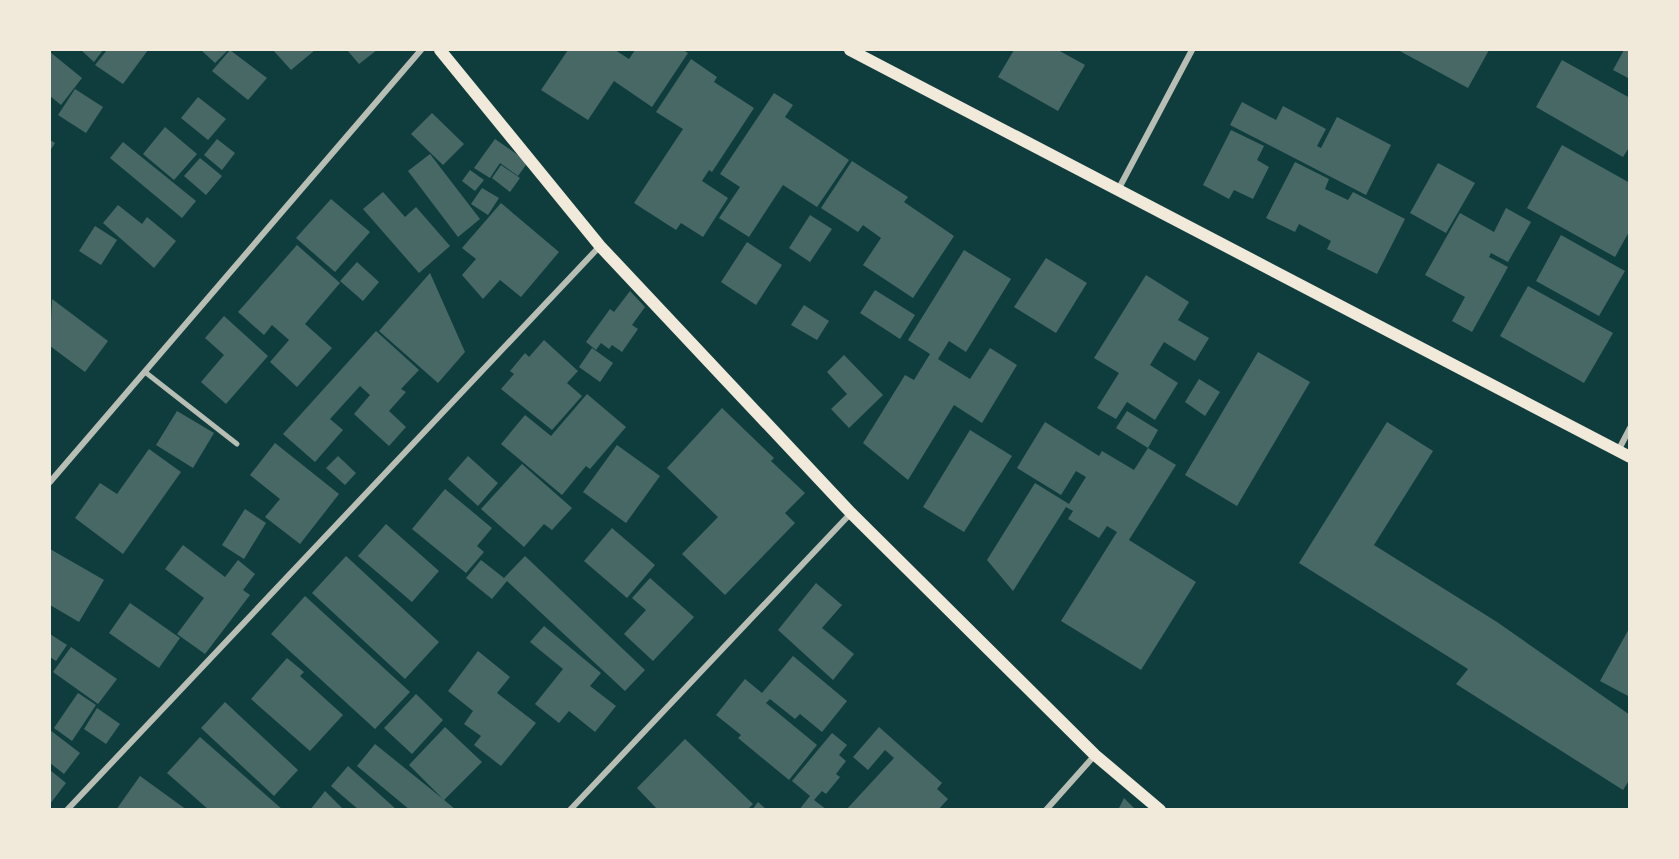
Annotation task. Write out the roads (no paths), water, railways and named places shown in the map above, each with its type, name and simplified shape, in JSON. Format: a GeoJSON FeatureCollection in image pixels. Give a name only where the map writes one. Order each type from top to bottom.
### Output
{"type":"FeatureCollection","features":[{"type":"Feature","properties":{"kind":"main road"},"geometry":{"type":"LineString","coordinates":[[440,50],[600,246],[850,513],[1095,755],[1160,810]]}},
{"type":"Feature","properties":{"kind":"main road"},"geometry":{"type":"LineString","coordinates":[[850,50],[1629,457]]}},
{"type":"Feature","properties":{"kind":"street"},"geometry":{"type":"LineString","coordinates":[[50,482],[421,50]]}},
{"type":"Feature","properties":{"kind":"street"},"geometry":{"type":"LineString","coordinates":[[1117,191],[1192,50]]}},
{"type":"Feature","properties":{"kind":"street"},"geometry":{"type":"LineString","coordinates":[[67,810],[600,246]]}},
{"type":"Feature","properties":{"kind":"street"},"geometry":{"type":"LineString","coordinates":[[145,372],[237,444]]}},
{"type":"Feature","properties":{"kind":"street"},"geometry":{"type":"LineString","coordinates":[[1618,451],[1629,428]]}},
{"type":"Feature","properties":{"kind":"street"},"geometry":{"type":"LineString","coordinates":[[570,810],[850,513]]}},
{"type":"Feature","properties":{"kind":"street"},"geometry":{"type":"LineString","coordinates":[[1046,810],[1095,755]]}}]}
